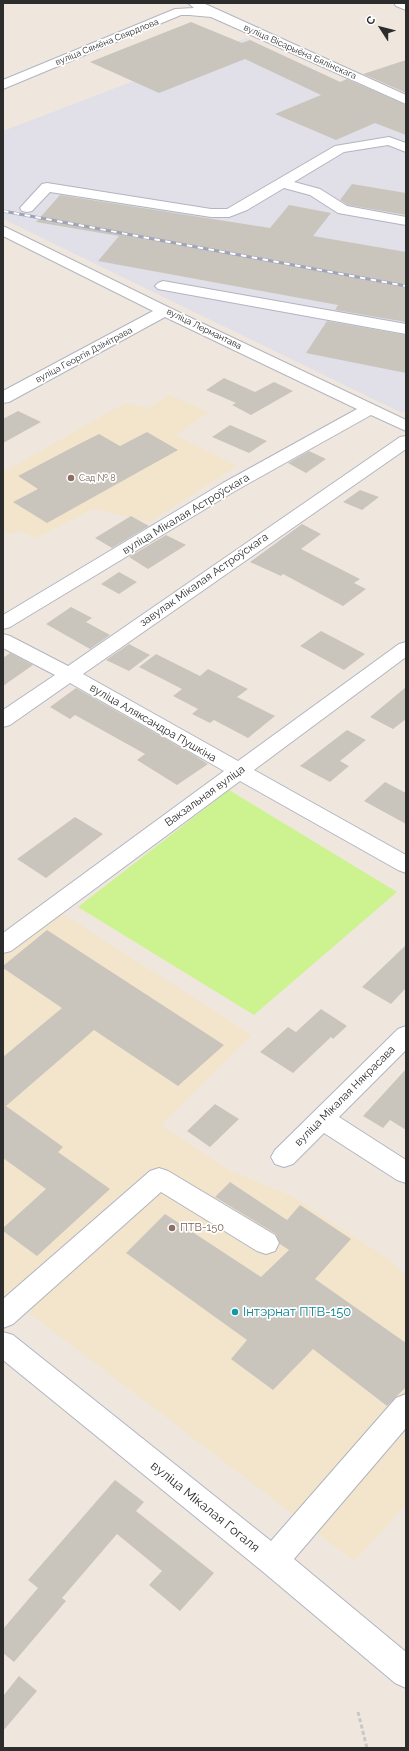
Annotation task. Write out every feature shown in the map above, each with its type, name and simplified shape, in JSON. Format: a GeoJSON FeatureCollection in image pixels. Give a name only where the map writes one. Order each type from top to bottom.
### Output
{"type":"FeatureCollection","features":[{"type":"Feature","properties":{"kind":"street","name":"вуліца Вісарыёна Бялінскага"},"geometry":{"type":"LineString","coordinates":[[194,3],[212,13],[406,100]]}},
{"type":"Feature","properties":{"kind":"street"},"geometry":{"type":"LineString","coordinates":[[400,3],[406,6]]}},
{"type":"Feature","properties":{"kind":"street","name":"вуліца Сямёна Свярдлова"},"geometry":{"type":"LineString","coordinates":[[3,84],[179,12],[189,11],[212,13]]}},
{"type":"Feature","properties":{"kind":"street"},"geometry":{"type":"LineString","coordinates":[[28,208],[47,187],[211,213],[230,213],[340,149],[389,141],[406,148]]}},
{"type":"Feature","properties":{"kind":"street"},"geometry":{"type":"LineString","coordinates":[[282,183],[315,192],[343,210],[406,220]]}},
{"type":"Feature","properties":{"kind":"street","name":"вуліца Лермантава"},"geometry":{"type":"LineString","coordinates":[[6,234],[406,426]]}},
{"type":"Feature","properties":{"kind":"street"},"geometry":{"type":"LineString","coordinates":[[163,286],[406,329]]}},
{"type":"Feature","properties":{"kind":"street","name":"вуліца Георгія Дзімітрава"},"geometry":{"type":"LineString","coordinates":[[3,398],[166,311]]}},
{"type":"Feature","properties":{"kind":"street","name":"вуліца Мікалая Астроўскага"},"geometry":{"type":"LineString","coordinates":[[3,622],[229,487],[370,409]]}},
{"type":"Feature","properties":{"kind":"street","name":"завулак Мікалая Астроўскага"},"geometry":{"type":"LineString","coordinates":[[3,720],[406,441]]}},
{"type":"Feature","properties":{"kind":"street","name":"вуліца Аляксандра Пушкіна"},"geometry":{"type":"LineString","coordinates":[[3,640],[68,674],[238,772],[406,866]]}},
{"type":"Feature","properties":{"kind":"street","name":"Вакзальная вуліца"},"geometry":{"type":"LineString","coordinates":[[3,945],[406,648]]}},
{"type":"Feature","properties":{"kind":"street","name":"вуліца Мікалая Някрасава"},"geometry":{"type":"LineString","coordinates":[[284,1157],[406,1035]]}},
{"type":"Feature","properties":{"kind":"street"},"geometry":{"type":"LineString","coordinates":[[322,1119],[406,1173]]}},
{"type":"Feature","properties":{"kind":"street"},"geometry":{"type":"LineString","coordinates":[[3,1316],[159,1178],[266,1244]]}},
{"type":"Feature","properties":{"kind":"street","name":"вуліца Мікалая Гогаля"},"geometry":{"type":"LineString","coordinates":[[3,1344],[273,1561],[406,1672]]}},
{"type":"Feature","properties":{"kind":"street"},"geometry":{"type":"LineString","coordinates":[[273,1561],[406,1407]]}},
{"type":"Feature","properties":{"kind":"path"},"geometry":{"type":"LineString","coordinates":[[358,1712],[367,1748]]}},
{"type":"Feature","properties":{"kind":"shaded area"},"geometry":{"type":"Polygon","coordinates":[[[246,38],[406,112],[406,411],[402,413],[3,219],[3,131],[246,38]]]}},
{"type":"Feature","properties":{"kind":"shaded area"},"geometry":{"type":"Polygon","coordinates":[[[170,395],[209,412],[176,435],[237,466],[150,522],[93,509],[36,538],[19,531],[10,534],[3,531],[3,472],[125,403],[148,408],[170,395]]]}},
{"type":"Feature","properties":{"kind":"shaded area","name":"ПТВ-150"},"geometry":{"type":"Polygon","coordinates":[[[62,913],[252,1035],[161,1125],[231,1171],[292,1196],[390,1260],[406,1276],[406,1505],[354,1561],[3,1293],[3,955],[62,913]]]}},
{"type":"Feature","properties":{"kind":"green space"},"geometry":{"type":"Polygon","coordinates":[[[229,790],[397,892],[254,1015],[78,907],[229,790]]]}},
{"type":"Feature","properties":{"kind":"building"},"geometry":{"type":"Polygon","coordinates":[[[191,22],[242,43],[250,40],[340,82],[347,79],[406,105],[406,135],[375,123],[336,140],[275,114],[321,95],[245,59],[159,93],[90,62],[191,22]]]}},
{"type":"Feature","properties":{"kind":"building"},"geometry":{"type":"Polygon","coordinates":[[[406,60],[406,93],[363,74],[406,60]]]}},
{"type":"Feature","properties":{"kind":"building"},"geometry":{"type":"Polygon","coordinates":[[[352,184],[406,193],[406,215],[348,205],[340,200],[352,184]]]}},
{"type":"Feature","properties":{"kind":"building"},"geometry":{"type":"Polygon","coordinates":[[[60,195],[270,228],[289,205],[331,213],[313,236],[406,252],[406,322],[335,310],[338,305],[98,261],[119,236],[36,222],[60,195]]]}},
{"type":"Feature","properties":{"kind":"building"},"geometry":{"type":"Polygon","coordinates":[[[327,321],[406,335],[406,373],[306,353],[327,321]]]}},
{"type":"Feature","properties":{"kind":"building"},"geometry":{"type":"Polygon","coordinates":[[[224,378],[255,392],[274,382],[293,391],[251,415],[232,405],[236,403],[206,390],[224,378]]]}},
{"type":"Feature","properties":{"kind":"building"},"geometry":{"type":"Polygon","coordinates":[[[18,411],[41,422],[3,443],[3,419],[18,411]]]}},
{"type":"Feature","properties":{"kind":"building"},"geometry":{"type":"Polygon","coordinates":[[[230,425],[267,441],[249,453],[212,437],[230,425]]]}},
{"type":"Feature","properties":{"kind":"building","name":"Сад № 8"},"geometry":{"type":"Polygon","coordinates":[[[147,432],[178,450],[47,523],[13,502],[38,489],[18,476],[79,444],[99,434],[120,446],[147,432]]]}},
{"type":"Feature","properties":{"kind":"building"},"geometry":{"type":"Polygon","coordinates":[[[309,451],[326,459],[306,473],[288,463],[309,451]]]}},
{"type":"Feature","properties":{"kind":"building"},"geometry":{"type":"Polygon","coordinates":[[[360,490],[379,497],[362,510],[343,502],[360,490]]]}},
{"type":"Feature","properties":{"kind":"building"},"geometry":{"type":"Polygon","coordinates":[[[131,516],[149,526],[112,548],[95,538],[131,516]]]}},
{"type":"Feature","properties":{"kind":"building"},"geometry":{"type":"Polygon","coordinates":[[[302,524],[321,534],[301,549],[360,579],[354,583],[366,589],[343,606],[283,574],[281,576],[250,562],[302,524]]]}},
{"type":"Feature","properties":{"kind":"building"},"geometry":{"type":"Polygon","coordinates":[[[166,535],[186,545],[148,569],[129,557],[166,535]]]}},
{"type":"Feature","properties":{"kind":"building"},"geometry":{"type":"Polygon","coordinates":[[[119,572],[137,582],[119,594],[101,584],[119,572]]]}},
{"type":"Feature","properties":{"kind":"building"},"geometry":{"type":"Polygon","coordinates":[[[71,607],[92,618],[86,622],[110,635],[90,649],[46,624],[71,607]]]}},
{"type":"Feature","properties":{"kind":"building"},"geometry":{"type":"Polygon","coordinates":[[[321,631],[365,654],[344,670],[300,646],[321,631]]]}},
{"type":"Feature","properties":{"kind":"building"},"geometry":{"type":"Polygon","coordinates":[[[129,644],[150,655],[129,671],[106,660],[129,644]]]}},
{"type":"Feature","properties":{"kind":"building"},"geometry":{"type":"Polygon","coordinates":[[[10,653],[33,665],[3,686],[3,658],[10,653]]]}},
{"type":"Feature","properties":{"kind":"building"},"geometry":{"type":"Polygon","coordinates":[[[156,654],[200,676],[208,669],[248,689],[237,697],[275,716],[248,738],[214,720],[210,723],[192,714],[198,709],[173,696],[182,689],[139,667],[156,654]]]}},
{"type":"Feature","properties":{"kind":"building"},"geometry":{"type":"Polygon","coordinates":[[[406,687],[406,719],[393,729],[370,717],[406,687]]]}},
{"type":"Feature","properties":{"kind":"building"},"geometry":{"type":"Polygon","coordinates":[[[76,688],[208,764],[177,785],[137,760],[145,754],[75,715],[70,719],[50,707],[76,688]]]}},
{"type":"Feature","properties":{"kind":"building"},"geometry":{"type":"Polygon","coordinates":[[[347,730],[366,740],[340,761],[349,766],[330,782],[300,766],[347,730]]]}},
{"type":"Feature","properties":{"kind":"building"},"geometry":{"type":"Polygon","coordinates":[[[385,782],[406,793],[406,824],[364,801],[385,782]]]}},
{"type":"Feature","properties":{"kind":"building"},"geometry":{"type":"Polygon","coordinates":[[[75,817],[103,834],[46,878],[17,859],[75,817]]]}},
{"type":"Feature","properties":{"kind":"building"},"geometry":{"type":"Polygon","coordinates":[[[47,930],[224,1045],[178,1086],[94,1030],[6,1106],[63,1147],[58,1152],[110,1189],[37,1256],[3,1231],[3,1228],[46,1189],[3,1158],[3,1057],[62,1008],[3,968],[3,966],[47,930]]]}},
{"type":"Feature","properties":{"kind":"building"},"geometry":{"type":"Polygon","coordinates":[[[406,945],[406,988],[391,1004],[362,987],[406,945]]]}},
{"type":"Feature","properties":{"kind":"building"},"geometry":{"type":"Polygon","coordinates":[[[321,1009],[347,1026],[333,1039],[331,1037],[293,1073],[260,1052],[288,1027],[296,1032],[321,1009]]]}},
{"type":"Feature","properties":{"kind":"building"},"geometry":{"type":"Polygon","coordinates":[[[406,1069],[406,1130],[390,1120],[383,1128],[363,1116],[406,1069]]]}},
{"type":"Feature","properties":{"kind":"building"},"geometry":{"type":"Polygon","coordinates":[[[215,1104],[239,1119],[210,1147],[187,1131],[215,1104]]]}},
{"type":"Feature","properties":{"kind":"building"},"geometry":{"type":"Polygon","coordinates":[[[230,1182],[287,1220],[300,1205],[351,1239],[315,1279],[406,1343],[406,1387],[387,1406],[313,1349],[273,1390],[231,1359],[247,1340],[126,1253],[165,1214],[261,1277],[289,1250],[280,1244],[276,1234],[215,1197],[230,1182]]]}},
{"type":"Feature","properties":{"kind":"building"},"geometry":{"type":"Polygon","coordinates":[[[115,1480],[144,1502],[136,1511],[214,1573],[180,1611],[149,1585],[162,1571],[117,1534],[62,1598],[66,1601],[14,1662],[3,1653],[3,1629],[38,1588],[28,1580],[115,1480]]]}},
{"type":"Feature","properties":{"kind":"building"},"geometry":{"type":"Polygon","coordinates":[[[19,1676],[37,1691],[3,1731],[3,1696],[19,1676]]]}},
{"type":"Feature","properties":{"kind":"railway"},"geometry":{"type":"LineString","coordinates":[[3,211],[406,286]]}},
{"type":"Feature","properties":{"kind":"place","name":"Сад № 8"},"geometry":{"type":"Point","coordinates":[71,478]}},
{"type":"Feature","properties":{"kind":"place","name":"ПТВ-150"},"geometry":{"type":"Point","coordinates":[172,1228]}},
{"type":"Feature","properties":{"kind":"place","name":"Інтэрнат ПТВ-150"},"geometry":{"type":"Point","coordinates":[235,1312]}}]}
